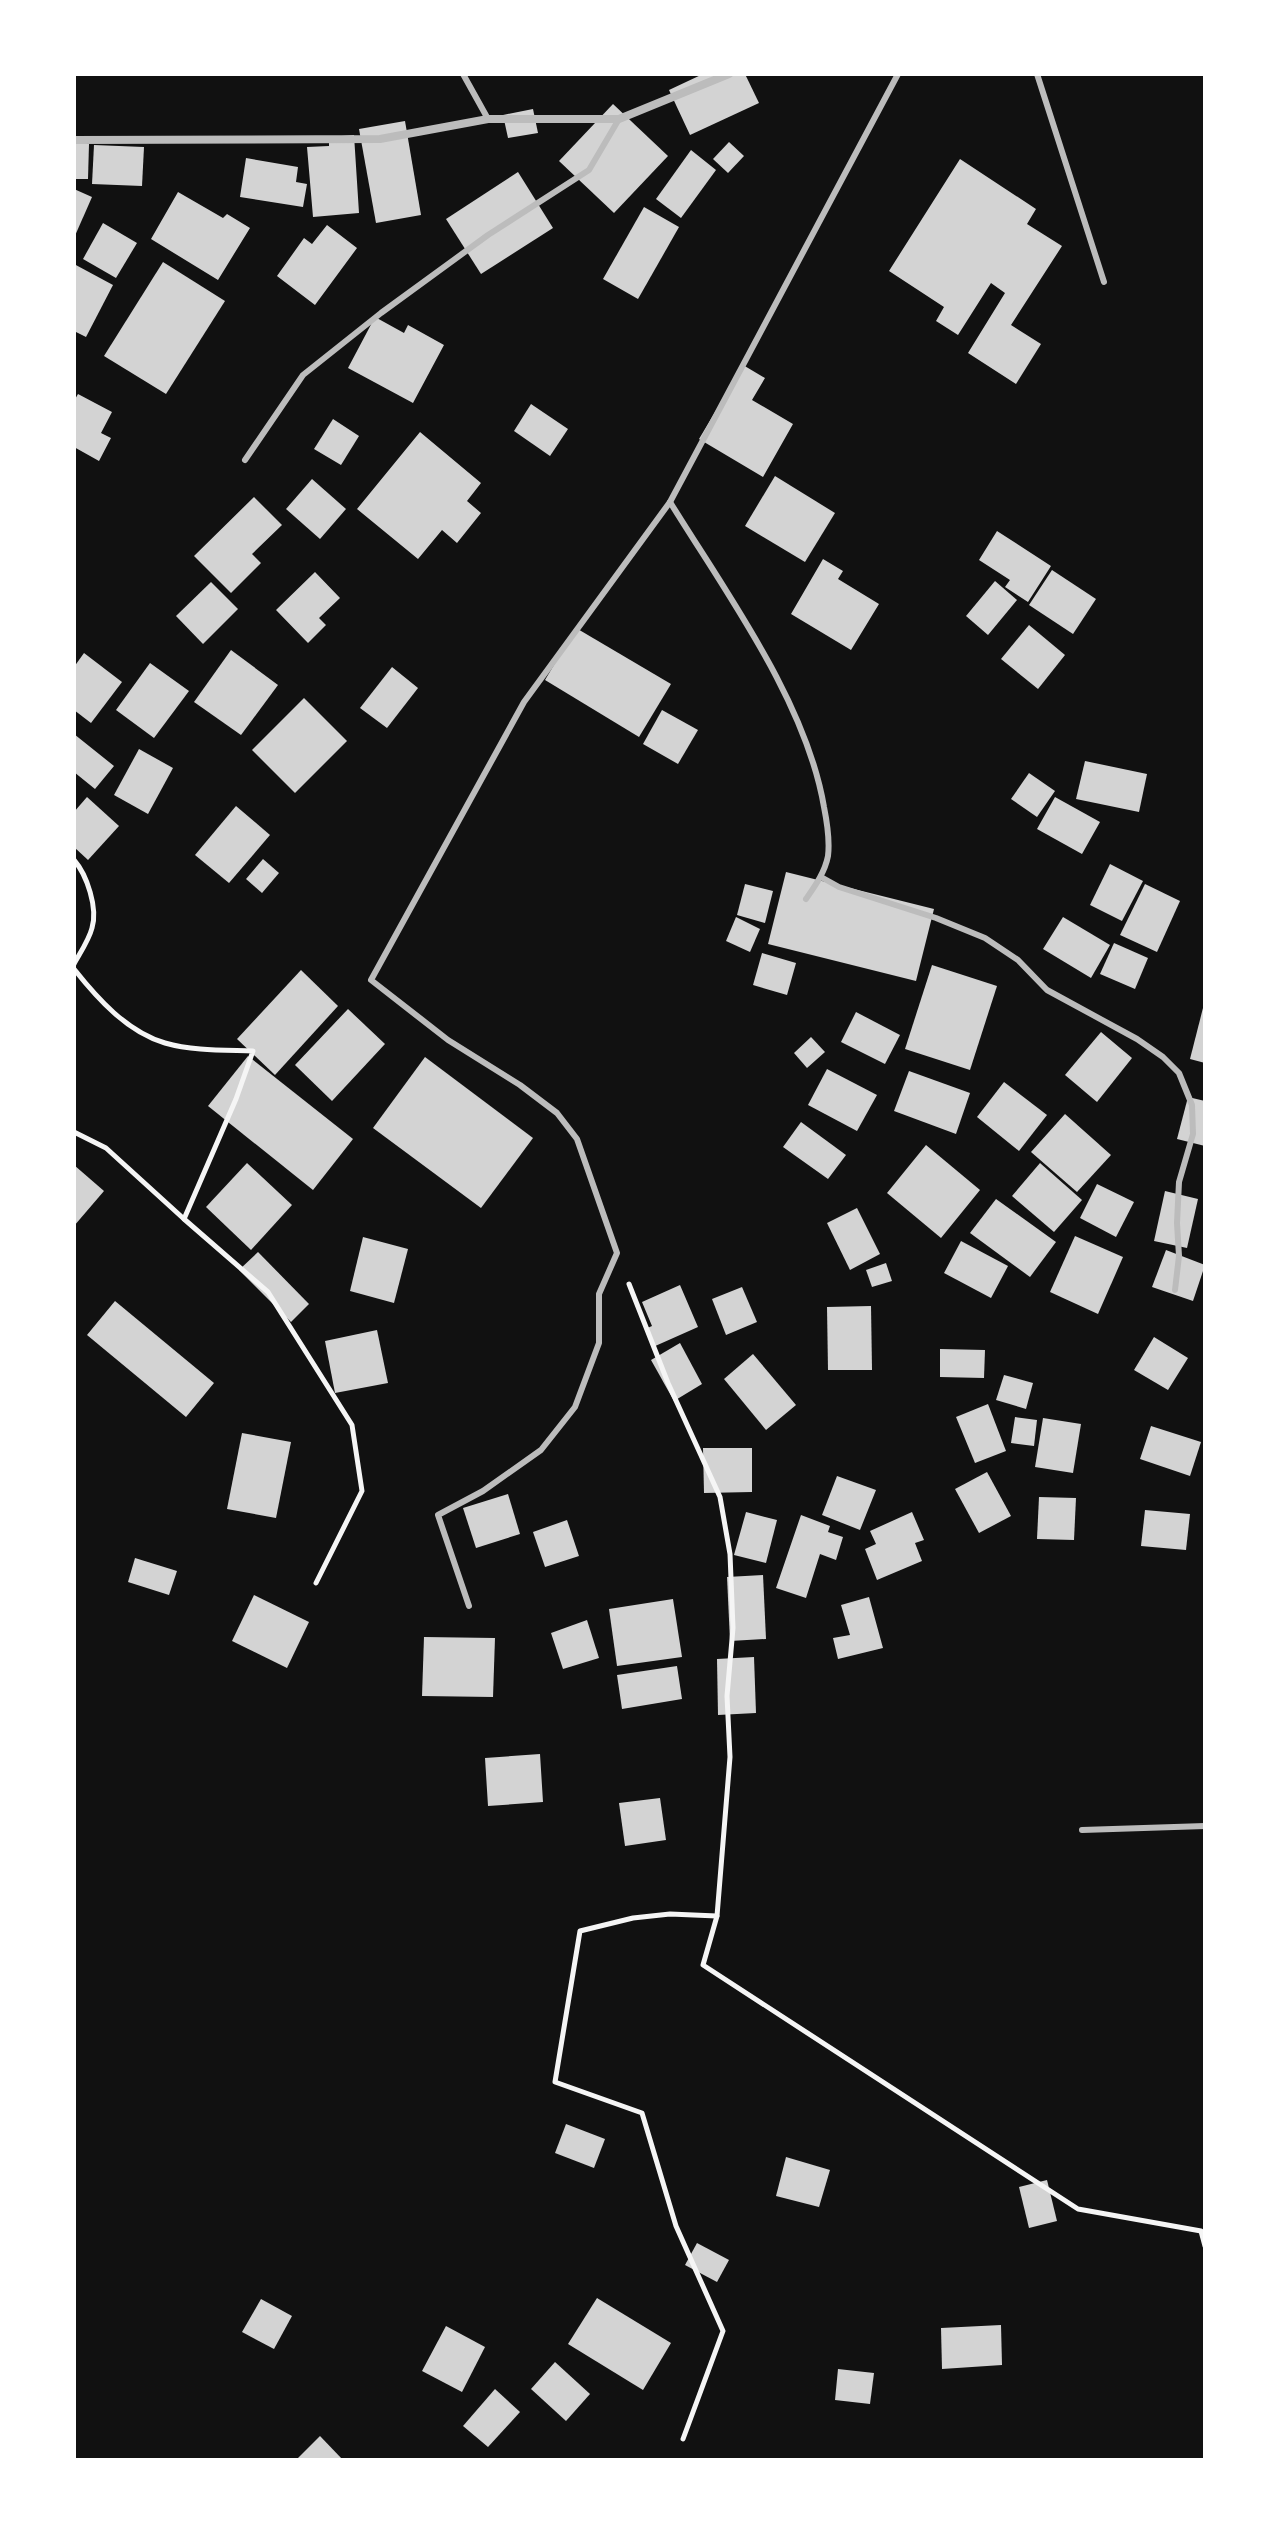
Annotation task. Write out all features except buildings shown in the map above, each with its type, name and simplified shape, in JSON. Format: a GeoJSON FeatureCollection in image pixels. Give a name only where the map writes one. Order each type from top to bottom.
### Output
{"type":"FeatureCollection","features":[{"type":"Feature","properties":{"kind":"street"},"geometry":{"type":"LineString","coordinates":[[74,140],[380,139],[488,119],[619,119],[729,74]]}},
{"type":"Feature","properties":{"kind":"lane"},"geometry":{"type":"LineString","coordinates":[[463,74],[488,119]]}},
{"type":"Feature","properties":{"kind":"lane"},"geometry":{"type":"LineString","coordinates":[[469,1606],[438,1515],[483,1491],[541,1450],[575,1407],[599,1343],[599,1294],[617,1253],[577,1139],[557,1113],[520,1085],[448,1040],[371,980],[524,702],[670,502],[898,74]]}},
{"type":"Feature","properties":{"kind":"lane"},"geometry":{"type":"LineString","coordinates":[[1037,74],[1104,282]]}},
{"type":"Feature","properties":{"kind":"lane"},"geometry":{"type":"LineString","coordinates":[[245,460],[303,375],[488,235],[589,170],[619,119]]}},
{"type":"Feature","properties":{"kind":"lane"},"geometry":{"type":"LineString","coordinates":[[670,502],[747,627],[788,700],[808,744],[822,795],[828,856],[821,877],[806,899]]}},
{"type":"Feature","properties":{"kind":"lane"},"geometry":{"type":"LineString","coordinates":[[821,877],[839,887],[936,918],[985,938],[1018,960],[1047,990],[1137,1039],[1179,1073],[1192,1105],[1193,1134],[1179,1182],[1179,1256],[1175,1290]]}},
{"type":"Feature","properties":{"kind":"lane"},"geometry":{"type":"LineString","coordinates":[[1082,1830],[1205,1826]]}},
{"type":"Feature","properties":{"kind":"path"},"geometry":{"type":"LineString","coordinates":[[74,860],[80,866],[92,901],[93,927],[74,966],[98,1000],[163,1043],[204,1050],[253,1051],[236,1099],[184,1219]]}},
{"type":"Feature","properties":{"kind":"path"},"geometry":{"type":"LineString","coordinates":[[74,1132],[106,1148],[268,1292],[352,1425],[362,1491],[316,1583]]}},
{"type":"Feature","properties":{"kind":"path"},"geometry":{"type":"LineString","coordinates":[[617,1253],[668,1383],[720,1497],[730,1554],[733,1628],[727,1696],[730,1757],[717,1916],[703,1965],[1078,2209],[1201,2231],[1205,2246]]}},
{"type":"Feature","properties":{"kind":"path"},"geometry":{"type":"LineString","coordinates":[[683,2439],[723,2331],[676,2226],[642,2113],[555,2082],[580,1931],[633,1918],[670,1914],[717,1916]]}}]}
